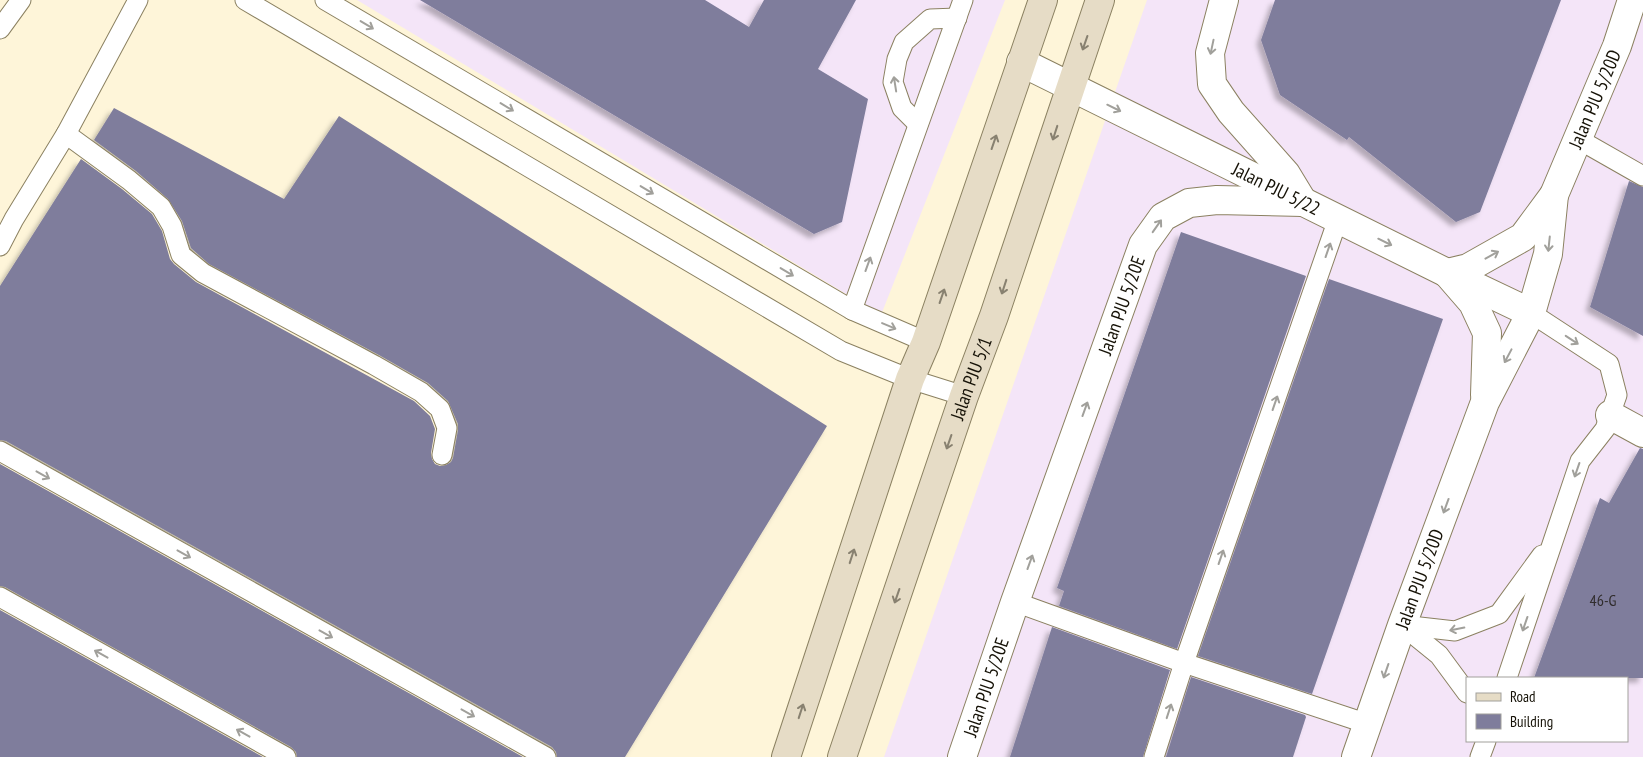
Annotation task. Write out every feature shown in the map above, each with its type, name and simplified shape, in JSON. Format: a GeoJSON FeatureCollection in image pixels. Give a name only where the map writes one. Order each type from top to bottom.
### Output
{"type":"FeatureCollection","features":[{"type":"Feature","properties":{"kind":"street"},"geometry":{"type":"LineString","coordinates":[[786,757],[910,379],[926,342],[1043,0]]}},
{"type":"Feature","properties":{"kind":"street","name":"Jalan PJU 5/1"},"geometry":{"type":"LineString","coordinates":[[842,757],[964,396],[994,316],[1100,0]]}},
{"type":"Feature","properties":{"kind":"street"},"geometry":{"type":"LineString","coordinates":[[1224,0],[1210,53],[1212,84],[1231,112],[1286,174],[1303,202]]}},
{"type":"Feature","properties":{"kind":"street","name":"Jalan PJU 5/20D"},"geometry":{"type":"LineString","coordinates":[[1485,402],[1487,333],[1473,303],[1447,273],[1468,268],[1523,237],[1554,195],[1617,46],[1632,0]]}},
{"type":"Feature","properties":{"kind":"street"},"geometry":{"type":"LineString","coordinates":[[1617,46],[1643,26]]}},
{"type":"Feature","properties":{"kind":"street","name":"Jalan PJU 5/22"},"geometry":{"type":"LineString","coordinates":[[1021,62],[1338,220],[1531,313]]}},
{"type":"Feature","properties":{"kind":"street","name":"Jalan PJU 5/20D"},"geometry":{"type":"LineString","coordinates":[[1356,757],[1402,625],[1485,402],[1531,313],[1548,254],[1554,195]]}},
{"type":"Feature","properties":{"kind":"street","name":"Jalan PJU 5/20E"},"geometry":{"type":"LineString","coordinates":[[962,757],[1143,245],[1163,217],[1189,203],[1217,200],[1303,202]]}},
{"type":"Feature","properties":{"kind":"street"},"geometry":{"type":"LineString","coordinates":[[1610,415],[1643,433]]}},
{"type":"Feature","properties":{"kind":"lane"},"geometry":{"type":"LineString","coordinates":[[0,30],[21,0]]}},
{"type":"Feature","properties":{"kind":"lane"},"geometry":{"type":"LineString","coordinates":[[0,246],[7,215],[66,134],[138,0]]}},
{"type":"Feature","properties":{"kind":"lane"},"geometry":{"type":"LineString","coordinates":[[245,0],[841,351],[910,379],[964,396]]}},
{"type":"Feature","properties":{"kind":"lane"},"geometry":{"type":"LineString","coordinates":[[325,0],[852,310],[926,342]]}},
{"type":"Feature","properties":{"kind":"lane"},"geometry":{"type":"LineString","coordinates":[[852,310],[963,0]]}},
{"type":"Feature","properties":{"kind":"lane"},"geometry":{"type":"LineString","coordinates":[[918,124],[902,108],[893,82],[897,59],[904,42],[930,19],[957,18]]}},
{"type":"Feature","properties":{"kind":"lane"},"geometry":{"type":"LineString","coordinates":[[66,134],[129,180],[161,207],[172,226],[181,255],[203,273],[366,360],[421,392],[440,409],[447,428],[442,456]]}},
{"type":"Feature","properties":{"kind":"lane"},"geometry":{"type":"LineString","coordinates":[[1578,140],[1643,176]]}},
{"type":"Feature","properties":{"kind":"lane"},"geometry":{"type":"LineString","coordinates":[[1154,757],[1184,663],[1338,220]]}},
{"type":"Feature","properties":{"kind":"lane"},"geometry":{"type":"LineString","coordinates":[[1507,677],[1580,461],[1605,429],[1618,395],[1609,364],[1531,313]]}},
{"type":"Feature","properties":{"kind":"lane"},"geometry":{"type":"LineString","coordinates":[[0,451],[546,757]]}},
{"type":"Feature","properties":{"kind":"lane"},"geometry":{"type":"LineString","coordinates":[[1402,625],[1455,631],[1499,614],[1553,540]]}},
{"type":"Feature","properties":{"kind":"lane"},"geometry":{"type":"LineString","coordinates":[[0,597],[286,757]]}},
{"type":"Feature","properties":{"kind":"lane"},"geometry":{"type":"LineString","coordinates":[[1016,602],[1184,663],[1368,724]]}},
{"type":"Feature","properties":{"kind":"lane"},"geometry":{"type":"LineString","coordinates":[[1402,625],[1440,655],[1466,692]]}},
{"type":"Feature","properties":{"kind":"lane"},"geometry":{"type":"LineString","coordinates":[[1480,757],[1486,742]]}},
{"type":"Feature","properties":{"kind":"shaded area"},"geometry":{"type":"Polygon","coordinates":[[[357,0],[1005,0],[881,315],[357,0]]]}},
{"type":"Feature","properties":{"kind":"shaded area"},"geometry":{"type":"Polygon","coordinates":[[[1147,0],[1643,0],[1643,757],[884,757],[1147,0]]]}},
{"type":"Feature","properties":{"kind":"building"},"geometry":{"type":"Polygon","coordinates":[[[420,0],[705,0],[749,27],[764,0],[856,0],[818,69],[868,99],[842,222],[814,234],[420,0]]]}},
{"type":"Feature","properties":{"kind":"building"},"geometry":{"type":"Polygon","coordinates":[[[1275,0],[1561,0],[1480,212],[1456,222],[1349,137],[1347,140],[1280,95],[1261,40],[1275,0]]]}},
{"type":"Feature","properties":{"kind":"building"},"geometry":{"type":"Polygon","coordinates":[[[114,108],[284,199],[339,116],[827,426],[625,757],[557,757],[552,747],[6,441],[0,440],[0,286],[81,159],[152,214],[162,231],[170,259],[196,282],[414,401],[430,416],[435,429],[431,453],[435,464],[440,466],[446,465],[453,458],[458,424],[448,401],[428,383],[209,264],[191,248],[182,221],[168,199],[136,171],[94,140],[114,108]]]}},
{"type":"Feature","properties":{"kind":"building"},"geometry":{"type":"Polygon","coordinates":[[[1629,181],[1643,187],[1643,336],[1590,307],[1629,181]]]}},
{"type":"Feature","properties":{"kind":"building"},"geometry":{"type":"Polygon","coordinates":[[[1181,232],[1306,276],[1177,649],[1059,606],[1064,591],[1057,588],[1181,232]]]}},
{"type":"Feature","properties":{"kind":"building"},"geometry":{"type":"Polygon","coordinates":[[[1329,279],[1443,319],[1312,694],[1198,656],[1329,279]]]}},
{"type":"Feature","properties":{"kind":"building"},"geometry":{"type":"Polygon","coordinates":[[[1640,448],[1643,449],[1643,678],[1534,677],[1600,498],[1609,503],[1640,448]]]}},
{"type":"Feature","properties":{"kind":"building"},"geometry":{"type":"Polygon","coordinates":[[[0,464],[523,757],[297,757],[296,752],[291,747],[5,587],[0,586],[0,464]]]}},
{"type":"Feature","properties":{"kind":"building"},"geometry":{"type":"Polygon","coordinates":[[[0,610],[263,757],[0,757],[0,610]]]}},
{"type":"Feature","properties":{"kind":"building"},"geometry":{"type":"Polygon","coordinates":[[[1052,627],[1170,670],[1143,757],[1010,757],[1052,627]]]}},
{"type":"Feature","properties":{"kind":"building"},"geometry":{"type":"Polygon","coordinates":[[[1191,677],[1305,715],[1306,717],[1293,757],[1166,757],[1191,677]]]}}]}
